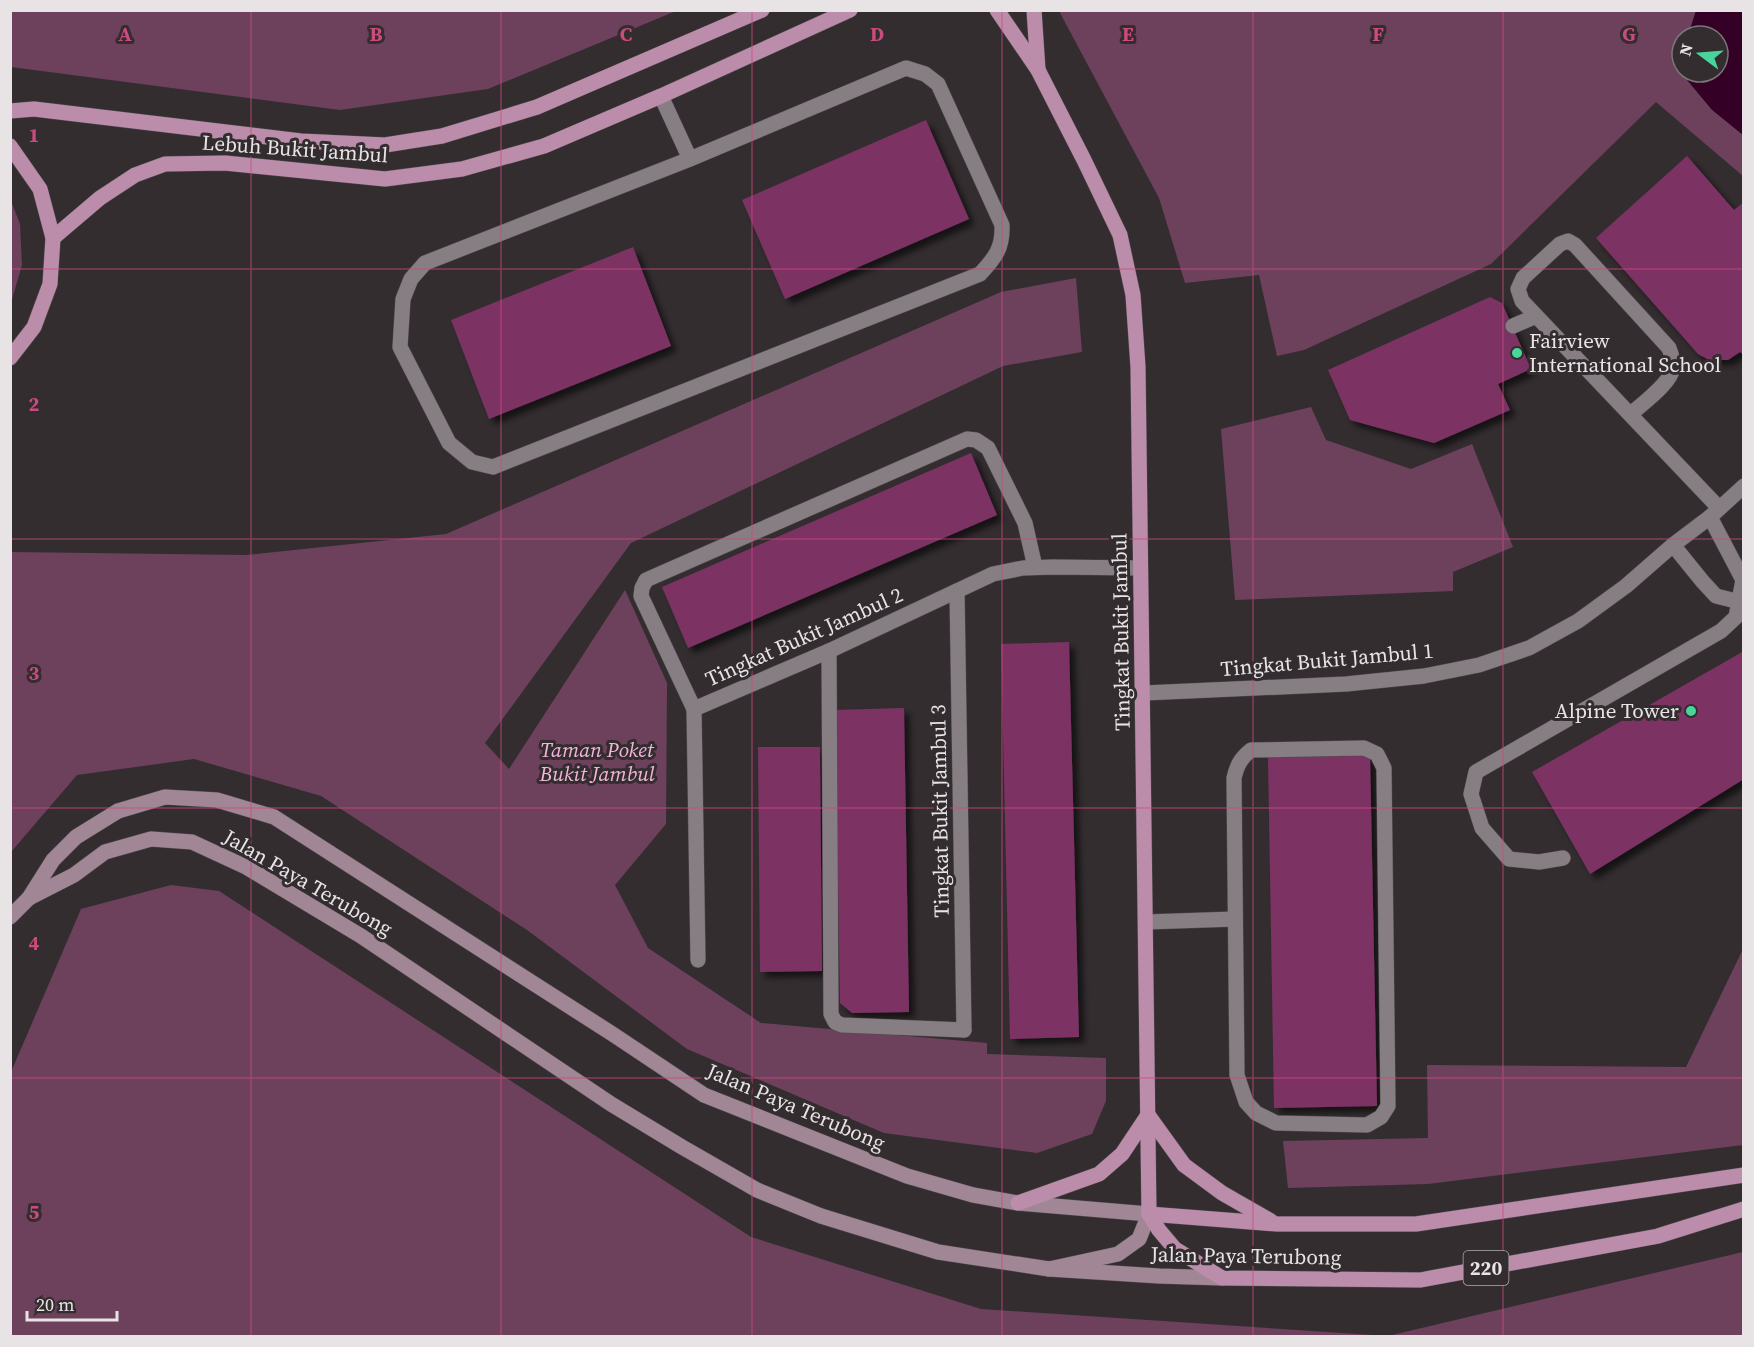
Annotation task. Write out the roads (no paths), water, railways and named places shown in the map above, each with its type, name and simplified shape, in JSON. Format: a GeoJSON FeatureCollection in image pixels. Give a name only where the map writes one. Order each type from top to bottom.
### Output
{"type":"FeatureCollection","features":[{"type":"Feature","properties":{"kind":"main road","name":"Lebuh Bukit Jambul"},"geometry":{"type":"LineString","coordinates":[[10,111],[34,109],[302,141],[385,145],[442,136],[537,107],[762,10]]}},
{"type":"Feature","properties":{"kind":"main road","name":"Lebuh Bukit Jambul"},"geometry":{"type":"LineString","coordinates":[[53,238],[100,198],[135,176],[165,164],[225,163],[385,178],[462,169],[544,146],[850,10]]}},
{"type":"Feature","properties":{"kind":"main road","name":"Tingkat Bukit Jambul"},"geometry":{"type":"LineString","coordinates":[[997,10],[1038,70],[1120,235],[1133,295],[1138,368],[1144,693],[1149,1214]]}},
{"type":"Feature","properties":{"kind":"main road"},"geometry":{"type":"LineString","coordinates":[[1034,10],[1038,70]]}},
{"type":"Feature","properties":{"kind":"main road"},"geometry":{"type":"LineString","coordinates":[[10,146],[40,189],[53,238],[50,284],[34,327],[10,358]]}},
{"type":"Feature","properties":{"kind":"main road","name":"Jalan Paya Terubong"},"geometry":{"type":"LineString","coordinates":[[29,898],[53,860],[76,837],[118,811],[165,797],[217,800],[274,817],[704,1095],[907,1176],[973,1195],[1018,1203],[1276,1224],[1416,1224],[1743,1175]]}},
{"type":"Feature","properties":{"kind":"main road","name":"Jalan Paya Terubong"},"geometry":{"type":"LineString","coordinates":[[29,898],[74,875],[105,852],[151,839],[192,842],[246,867],[360,936],[611,1104],[757,1190],[821,1216],[938,1252],[1049,1269],[1159,1276],[1420,1280],[1658,1236],[1743,1209]]}},
{"type":"Feature","properties":{"kind":"main road","name":"220"},"geometry":{"type":"LineString","coordinates":[[10,917],[29,898]]}},
{"type":"Feature","properties":{"kind":"main road"},"geometry":{"type":"LineString","coordinates":[[1018,1203],[1099,1174],[1122,1154],[1148,1114],[1184,1165],[1222,1193],[1276,1224]]}},
{"type":"Feature","properties":{"kind":"main road"},"geometry":{"type":"LineString","coordinates":[[1049,1269],[1118,1254],[1139,1239],[1149,1214]]}},
{"type":"Feature","properties":{"kind":"main road"},"geometry":{"type":"LineString","coordinates":[[1149,1214],[1175,1249],[1222,1278]]}},
{"type":"Feature","properties":{"kind":"street"},"geometry":{"type":"LineString","coordinates":[[906,68],[925,74],[938,84],[1002,225],[1002,238],[994,259],[980,274],[508,462],[493,467],[472,462],[449,442],[400,347],[403,299],[411,279],[425,263],[690,159],[906,68]]}},
{"type":"Feature","properties":{"kind":"street"},"geometry":{"type":"LineString","coordinates":[[660,96],[690,159]]}},
{"type":"Feature","properties":{"kind":"street"},"geometry":{"type":"LineString","coordinates":[[1563,858],[1539,862],[1509,860],[1482,828],[1471,794],[1476,772],[1721,631],[1736,617],[1743,580],[1714,513],[1631,414],[1522,301],[1518,289],[1523,278],[1560,244],[1568,241],[1575,245],[1669,348],[1673,368],[1668,380],[1631,414]]}},
{"type":"Feature","properties":{"kind":"street"},"geometry":{"type":"LineString","coordinates":[[1513,326],[1536,316]]}},
{"type":"Feature","properties":{"kind":"street"},"geometry":{"type":"LineString","coordinates":[[694,708],[641,596],[646,580],[967,439],[976,440],[988,448],[1025,523],[1035,567]]}},
{"type":"Feature","properties":{"kind":"street","name":"Tingkat Bukit Jambul 1"},"geometry":{"type":"LineString","coordinates":[[1144,693],[1346,684],[1424,676],[1479,665],[1529,648],[1578,621],[1626,586],[1743,486]]}},
{"type":"Feature","properties":{"kind":"street"},"geometry":{"type":"LineString","coordinates":[[1674,545],[1716,596],[1740,602]]}},
{"type":"Feature","properties":{"kind":"street","name":"Tingkat Bukit Jambul 2"},"geometry":{"type":"LineString","coordinates":[[698,960],[694,708],[829,651],[993,574],[1035,567],[1140,568]]}},
{"type":"Feature","properties":{"kind":"street","name":"Tingkat Bukit Jambul 3"},"geometry":{"type":"LineString","coordinates":[[829,651],[831,1014],[835,1022],[842,1025],[964,1030],[957,591]]}},
{"type":"Feature","properties":{"kind":"street"},"geometry":{"type":"LineString","coordinates":[[1364,748],[1377,754],[1384,768],[1388,1106],[1381,1117],[1367,1125],[1276,1123],[1256,1113],[1246,1102],[1237,1075],[1235,919],[1234,778],[1237,765],[1243,757],[1251,750],[1364,748]]}},
{"type":"Feature","properties":{"kind":"street"},"geometry":{"type":"LineString","coordinates":[[1146,922],[1235,919]]}},
{"type":"Feature","properties":{"kind":"place","name":"Fairview International School"},"geometry":{"type":"Point","coordinates":[1517,353]}},
{"type":"Feature","properties":{"kind":"place","name":"Alpine Tower"},"geometry":{"type":"Point","coordinates":[1691,711]}},
{"type":"Feature","properties":{"kind":"park label","name":"Taman Poket Bukit Jambul"},"geometry":{"type":"Point","coordinates":[597,762]}}]}
